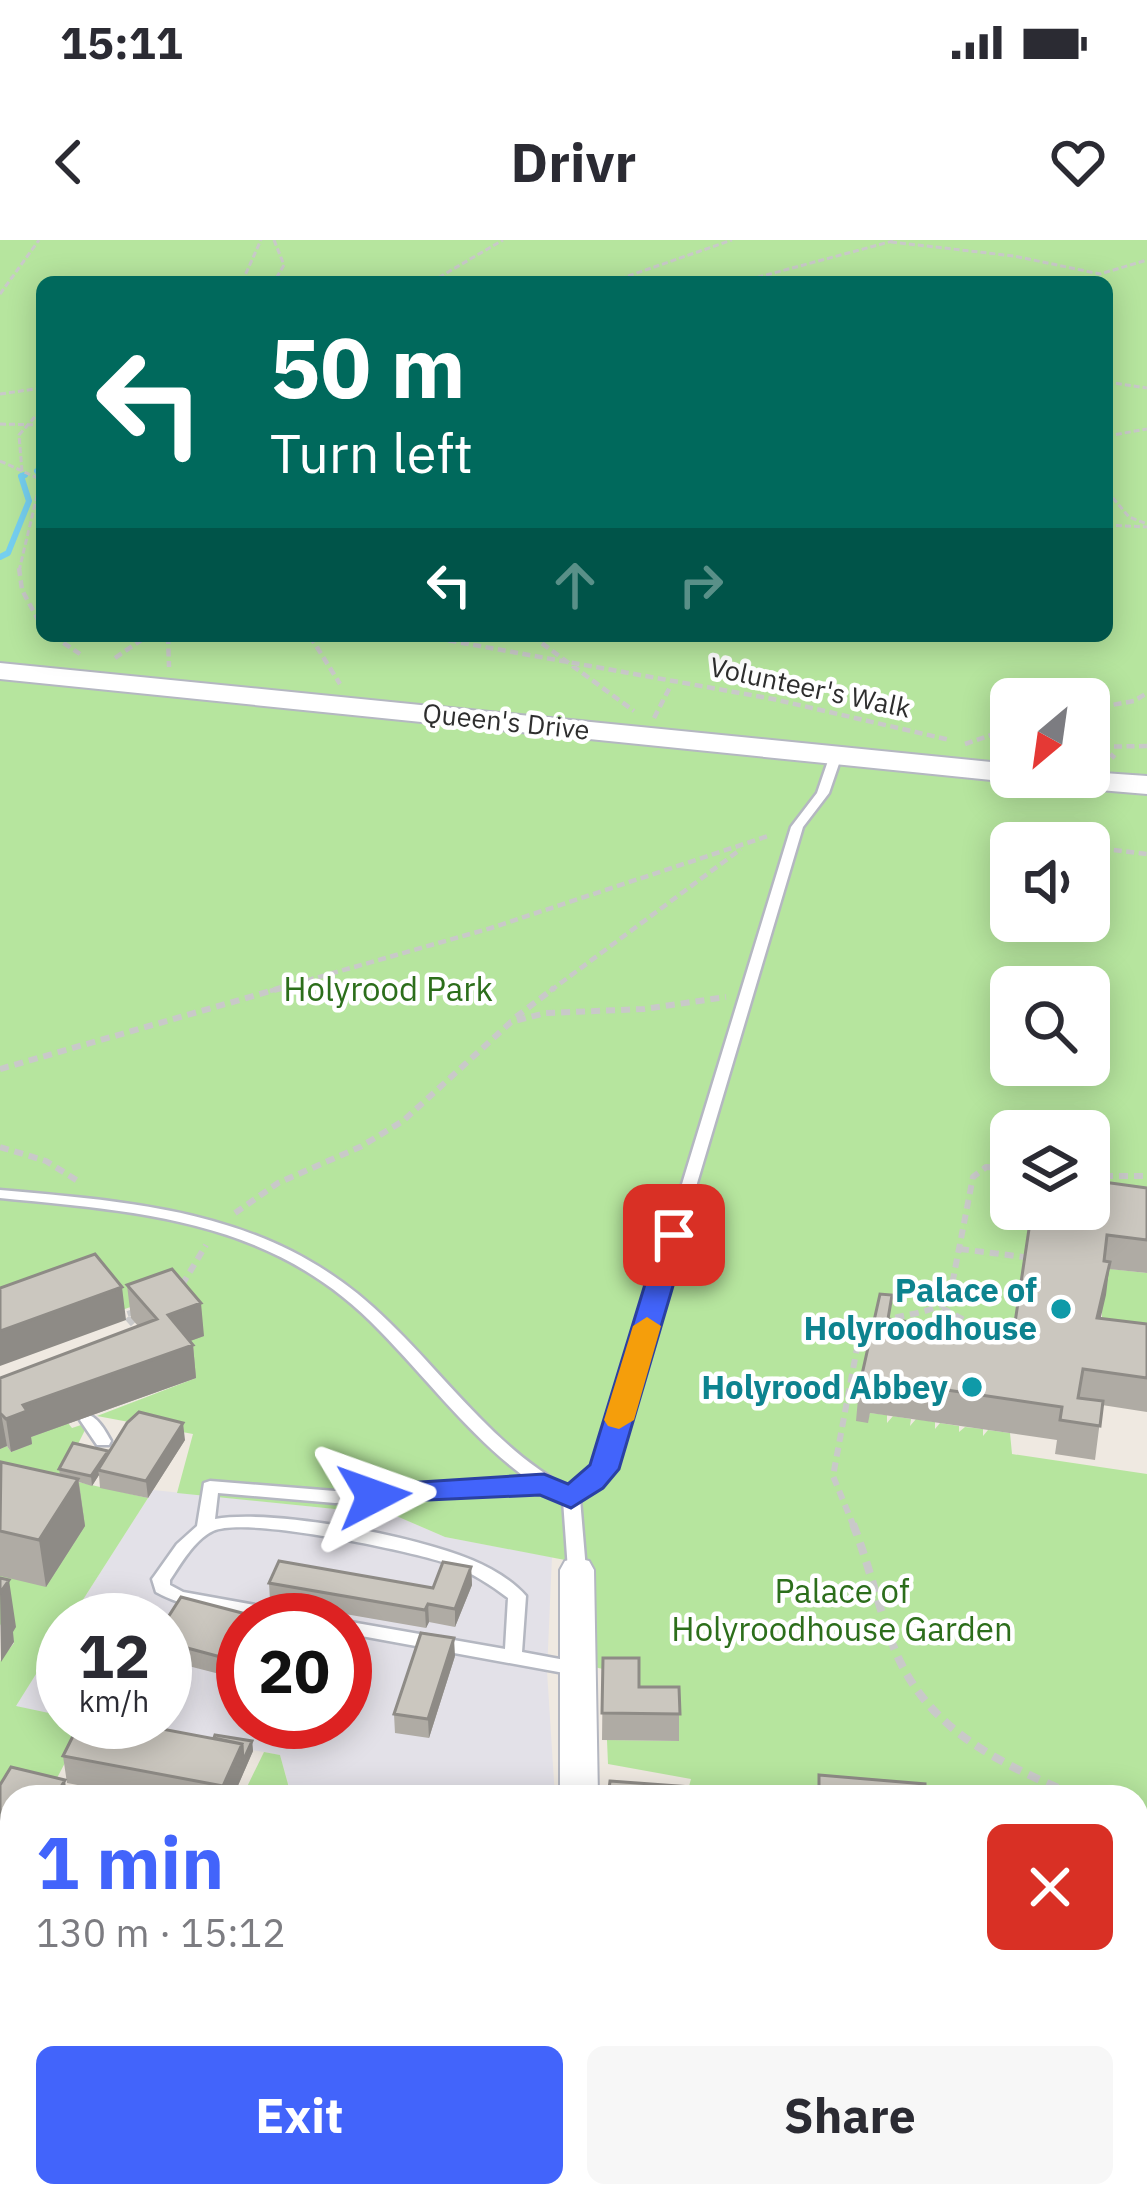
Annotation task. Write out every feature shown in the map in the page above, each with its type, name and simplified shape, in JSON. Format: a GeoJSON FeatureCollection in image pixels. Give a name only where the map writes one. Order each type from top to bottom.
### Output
{"type":"FeatureCollection","features":[{"type":"Feature","properties":{"kind":"street","name":"Queen's Drive"},"geometry":{"type":"LineString","coordinates":[[0,671],[990,771]]}},
{"type":"Feature","properties":{"kind":"street"},"geometry":{"type":"LineString","coordinates":[[1110,782],[1147,785]]}},
{"type":"Feature","properties":{"kind":"street"},"geometry":{"type":"LineString","coordinates":[[577,1570],[580,1785]]}},
{"type":"Feature","properties":{"kind":"lane"},"geometry":{"type":"LineString","coordinates":[[571,1497],[604,1469],[796,826],[823,794],[836,755]]}},
{"type":"Feature","properties":{"kind":"lane"},"geometry":{"type":"LineString","coordinates":[[0,1194],[224,1224],[306,1262],[346,1291],[510,1460],[571,1497]]}},
{"type":"Feature","properties":{"kind":"lane"},"geometry":{"type":"LineString","coordinates":[[88,1420],[103,1441]]}},
{"type":"Feature","properties":{"kind":"lane"},"geometry":{"type":"LineString","coordinates":[[205,1527],[210,1487],[335,1497],[544,1484]]}},
{"type":"Feature","properties":{"kind":"lane"},"geometry":{"type":"LineString","coordinates":[[571,1497],[577,1570]]}},
{"type":"Feature","properties":{"kind":"lane"},"geometry":{"type":"LineString","coordinates":[[216,1603],[168,1594],[161,1579],[205,1527],[228,1520],[379,1540],[464,1564],[517,1596],[513,1658]]}},
{"type":"Feature","properties":{"kind":"lane"},"geometry":{"type":"LineString","coordinates":[[372,1632],[578,1669]]}},
{"type":"Feature","properties":{"kind":"path"},"geometry":{"type":"LineString","coordinates":[[0,294],[39,240]]}},
{"type":"Feature","properties":{"kind":"path"},"geometry":{"type":"LineString","coordinates":[[245,276],[261,240]]}},
{"type":"Feature","properties":{"kind":"path"},"geometry":{"type":"LineString","coordinates":[[274,240],[284,265],[278,276]]}},
{"type":"Feature","properties":{"kind":"path"},"geometry":{"type":"LineString","coordinates":[[441,276],[503,240]]}},
{"type":"Feature","properties":{"kind":"path"},"geometry":{"type":"LineString","coordinates":[[627,276],[732,240]]}},
{"type":"Feature","properties":{"kind":"path"},"geometry":{"type":"LineString","coordinates":[[760,276],[894,241],[1014,256],[1100,274],[1147,260]]}},
{"type":"Feature","properties":{"kind":"path"},"geometry":{"type":"LineString","coordinates":[[1113,383],[1147,388]]}},
{"type":"Feature","properties":{"kind":"path"},"geometry":{"type":"LineString","coordinates":[[0,394],[36,389]]}},
{"type":"Feature","properties":{"kind":"path"},"geometry":{"type":"LineString","coordinates":[[22,471],[19,435],[36,414]]}},
{"type":"Feature","properties":{"kind":"path"},"geometry":{"type":"LineString","coordinates":[[0,424],[36,425]]}},
{"type":"Feature","properties":{"kind":"path"},"geometry":{"type":"LineString","coordinates":[[1113,435],[1147,429]]}},
{"type":"Feature","properties":{"kind":"path"},"geometry":{"type":"LineString","coordinates":[[0,461],[36,478]]}},
{"type":"Feature","properties":{"kind":"path"},"geometry":{"type":"LineString","coordinates":[[15,546],[36,493]]}},
{"type":"Feature","properties":{"kind":"path"},"geometry":{"type":"LineString","coordinates":[[1113,498],[1129,517],[1147,526]]}},
{"type":"Feature","properties":{"kind":"path"},"geometry":{"type":"LineString","coordinates":[[1113,525],[1147,526]]}},
{"type":"Feature","properties":{"kind":"path"},"geometry":{"type":"LineString","coordinates":[[16,605],[36,622]]}},
{"type":"Feature","properties":{"kind":"path"},"geometry":{"type":"LineString","coordinates":[[105,664],[137,642]]}},
{"type":"Feature","properties":{"kind":"path"},"geometry":{"type":"LineString","coordinates":[[168,642],[168,674]]}},
{"type":"Feature","properties":{"kind":"path"},"geometry":{"type":"LineString","coordinates":[[314,642],[343,689]]}},
{"type":"Feature","properties":{"kind":"path","name":"Volunteer's Walk"},"geometry":{"type":"LineString","coordinates":[[461,642],[773,699],[974,746]]}},
{"type":"Feature","properties":{"kind":"path"},"geometry":{"type":"LineString","coordinates":[[540,642],[635,711]]}},
{"type":"Feature","properties":{"kind":"path"},"geometry":{"type":"LineString","coordinates":[[652,722],[670,687]]}},
{"type":"Feature","properties":{"kind":"path"},"geometry":{"type":"LineString","coordinates":[[1110,705],[1147,693]]}},
{"type":"Feature","properties":{"kind":"path"},"geometry":{"type":"LineString","coordinates":[[965,744],[990,735]]}},
{"type":"Feature","properties":{"kind":"path"},"geometry":{"type":"LineString","coordinates":[[1110,747],[1147,746]]}},
{"type":"Feature","properties":{"kind":"path"},"geometry":{"type":"LineString","coordinates":[[1110,753],[1117,759]]}},
{"type":"Feature","properties":{"kind":"path"},"geometry":{"type":"LineString","coordinates":[[0,1070],[491,928],[796,826]]}},
{"type":"Feature","properties":{"kind":"path"},"geometry":{"type":"LineString","coordinates":[[176,1297],[200,1253],[224,1224],[278,1183],[369,1142],[403,1121],[503,1027],[750,842]]}},
{"type":"Feature","properties":{"kind":"path"},"geometry":{"type":"LineString","coordinates":[[1110,850],[1147,854]]}},
{"type":"Feature","properties":{"kind":"path"},"geometry":{"type":"LineString","coordinates":[[503,1027],[538,1014],[644,1009],[746,994]]}},
{"type":"Feature","properties":{"kind":"path"},"geometry":{"type":"LineString","coordinates":[[0,1147],[24,1152],[66,1172],[99,1204]]}},
{"type":"Feature","properties":{"kind":"path"},"geometry":{"type":"LineString","coordinates":[[990,1167],[973,1178],[950,1300],[942,1308],[877,1321],[860,1332],[835,1457],[837,1493],[875,1578],[881,1613],[915,1690],[953,1733],[1050,1785]]}},
{"type":"Feature","properties":{"kind":"path"},"geometry":{"type":"LineString","coordinates":[[1110,1176],[1147,1176]]}},
{"type":"Feature","properties":{"kind":"path"},"geometry":{"type":"LineString","coordinates":[[959,1249],[1024,1257]]}},
{"type":"Feature","properties":{"kind":"path"},"geometry":{"type":"LineString","coordinates":[[942,1308],[974,1325],[980,1337],[978,1348]]}},
{"type":"Feature","properties":{"kind":"path"},"geometry":{"type":"LineString","coordinates":[[128,1338],[141,1334],[125,1315],[142,1309]]}},
{"type":"Feature","properties":{"kind":"shaded area"},"geometry":{"type":"Polygon","coordinates":[[[153,1490],[394,1515],[445,1537],[552,1557],[547,1671],[554,1785],[289,1785],[280,1755],[247,1749],[372,1749],[372,1593],[216,1593],[216,1743],[192,1739],[192,1593],[87,1593],[153,1490]]]}},
{"type":"Feature","properties":{"kind":"shaded area"},"geometry":{"type":"Polygon","coordinates":[[[36,1674],[36,1711],[15,1707],[36,1674]]]}},
{"type":"Feature","properties":{"kind":"green space","name":"Holyrood Park"},"geometry":{"type":"Polygon","coordinates":[[[0,240],[1147,240],[1147,1220],[1110,1213],[1110,1110],[990,1110],[990,1230],[1030,1230],[1009,1369],[885,1352],[857,1420],[867,1422],[870,1413],[887,1415],[887,1423],[893,1416],[911,1419],[910,1426],[916,1419],[935,1422],[935,1429],[940,1423],[959,1426],[959,1432],[965,1427],[983,1429],[983,1436],[988,1430],[1010,1433],[1012,1454],[1147,1474],[1147,1785],[689,1785],[691,1779],[608,1764],[607,1740],[678,1741],[603,1669],[594,1667],[591,1565],[445,1537],[394,1515],[177,1493],[193,1434],[97,1416],[196,1378],[165,1295],[119,1311],[0,1322],[0,240]]]}},
{"type":"Feature","properties":{"kind":"green space"},"geometry":{"type":"Polygon","coordinates":[[[1102,1268],[1147,1273],[1147,1358],[1102,1323],[1102,1268]]]}},
{"type":"Feature","properties":{"kind":"green space"},"geometry":{"type":"Polygon","coordinates":[[[68,1423],[72,1428],[81,1425],[85,1430],[61,1478],[148,1498],[87,1593],[36,1593],[36,1674],[16,1706],[36,1710],[36,1749],[72,1749],[53,1785],[0,1785],[0,1661],[14,1643],[0,1624],[0,1449],[7,1446],[11,1452],[31,1444],[28,1438],[68,1423]]]}},
{"type":"Feature","properties":{"kind":"green space"},"geometry":{"type":"Polygon","coordinates":[[[264,1752],[280,1755],[288,1785],[248,1785],[264,1752]]]}},
{"type":"Feature","properties":{"kind":"building"},"geometry":{"type":"Polygon","coordinates":[[[1110,1183],[1147,1188],[1147,1240],[1107,1235],[1104,1261],[1110,1262],[1097,1318],[1147,1324],[1147,1378],[1083,1369],[1078,1398],[1103,1401],[1100,1426],[1060,1420],[1062,1407],[872,1379],[870,1389],[859,1388],[880,1294],[892,1295],[888,1319],[1013,1336],[1029,1230],[1110,1230],[1110,1183]]]}},
{"type":"Feature","properties":{"kind":"building"},"geometry":{"type":"Polygon","coordinates":[[[95,1254],[122,1287],[0,1331],[0,1288],[95,1254]]]}},
{"type":"Feature","properties":{"kind":"building"},"geometry":{"type":"Polygon","coordinates":[[[172,1269],[201,1303],[168,1315],[193,1345],[23,1405],[27,1411],[6,1419],[0,1413],[0,1378],[157,1319],[127,1285],[172,1269]]]}},
{"type":"Feature","properties":{"kind":"building"},"geometry":{"type":"Polygon","coordinates":[[[139,1412],[183,1423],[146,1481],[98,1470],[127,1423],[139,1412]]]}},
{"type":"Feature","properties":{"kind":"building"},"geometry":{"type":"Polygon","coordinates":[[[73,1443],[108,1451],[91,1476],[59,1469],[73,1443]]]}},
{"type":"Feature","properties":{"kind":"building"},"geometry":{"type":"Polygon","coordinates":[[[1,1462],[78,1479],[39,1540],[0,1531],[1,1462]]]}},
{"type":"Feature","properties":{"kind":"building"},"geometry":{"type":"Polygon","coordinates":[[[279,1561],[433,1588],[443,1562],[471,1567],[455,1609],[428,1604],[425,1610],[372,1601],[372,1593],[327,1593],[269,1583],[279,1561]]]}},
{"type":"Feature","properties":{"kind":"building"},"geometry":{"type":"Polygon","coordinates":[[[192,1600],[216,1606],[216,1656],[192,1649],[192,1600]]]}},
{"type":"Feature","properties":{"kind":"building"},"geometry":{"type":"Polygon","coordinates":[[[421,1633],[454,1638],[428,1719],[394,1714],[421,1633]]]}},
{"type":"Feature","properties":{"kind":"building"},"geometry":{"type":"Polygon","coordinates":[[[603,1658],[639,1658],[639,1687],[679,1687],[680,1714],[602,1713],[603,1658]]]}},
{"type":"Feature","properties":{"kind":"building"},"geometry":{"type":"Polygon","coordinates":[[[192,1735],[216,1739],[216,1749],[240,1749],[223,1785],[63,1756],[66,1749],[192,1749],[192,1735]]]}},
{"type":"Feature","properties":{"kind":"building"},"geometry":{"type":"Polygon","coordinates":[[[11,1767],[65,1780],[62,1785],[0,1785],[11,1767]]]}},
{"type":"Feature","properties":{"kind":"building"},"geometry":{"type":"Polygon","coordinates":[[[819,1775],[925,1784],[925,1785],[819,1785],[819,1775]]]}},
{"type":"Feature","properties":{"kind":"building"},"geometry":{"type":"Polygon","coordinates":[[[610,1781],[664,1785],[610,1785],[610,1781]]]}},
{"type":"Feature","properties":{"kind":"waterway"},"geometry":{"type":"LineString","coordinates":[[0,557],[8,553],[29,501],[21,476],[25,475]]}},
{"type":"Feature","properties":{"kind":"slow traffic"},"geometry":{"type":"LineString","coordinates":[[619,1420],[647,1326]]}},
{"type":"Feature","properties":{"kind":"place","name":"Palace of Holyroodhouse"},"geometry":{"type":"Point","coordinates":[1061,1309]}},
{"type":"Feature","properties":{"kind":"place","name":"Holyrood Abbey"},"geometry":{"type":"Point","coordinates":[972,1387]}},
{"type":"Feature","properties":{"kind":"route"},"geometry":{"type":"LineString","coordinates":[[374,1496],[544,1484],[571,1497],[592,1481],[604,1469],[674,1235]]}},
{"type":"Feature","properties":{"kind":"park label","name":"Palace of Holyroodhouse Garden"},"geometry":{"type":"Point","coordinates":[842,1610]}}]}
